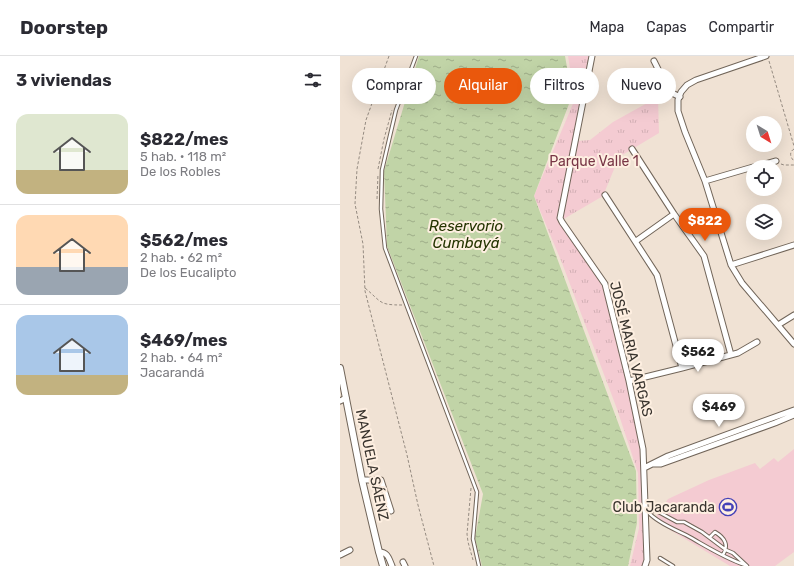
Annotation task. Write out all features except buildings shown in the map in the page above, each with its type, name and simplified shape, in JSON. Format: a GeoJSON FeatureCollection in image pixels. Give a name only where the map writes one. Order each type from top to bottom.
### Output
{"type":"FeatureCollection","features":[{"type":"Feature","properties":{"kind":"street","name":"JOSÉ MARIA VARGAS"},"geometry":{"type":"LineString","coordinates":[[592,56],[560,218],[605,284],[629,381],[643,449],[647,513],[647,560],[645,566]]}},
{"type":"Feature","properties":{"kind":"street"},"geometry":{"type":"LineString","coordinates":[[767,56],[687,84],[678,100],[678,111],[705,181],[731,265],[742,283],[794,344]]}},
{"type":"Feature","properties":{"kind":"street"},"geometry":{"type":"LineString","coordinates":[[654,61],[662,76],[660,87],[680,97]]}},
{"type":"Feature","properties":{"kind":"street"},"geometry":{"type":"LineString","coordinates":[[632,149],[674,214],[707,261],[731,355]]}},
{"type":"Feature","properties":{"kind":"street"},"geometry":{"type":"LineString","coordinates":[[705,181],[746,169]]}},
{"type":"Feature","properties":{"kind":"street"},"geometry":{"type":"LineString","coordinates":[[605,195],[657,275],[682,368]]}},
{"type":"Feature","properties":{"kind":"street"},"geometry":{"type":"LineString","coordinates":[[636,241],[674,214]]}},
{"type":"Feature","properties":{"kind":"street"},"geometry":{"type":"LineString","coordinates":[[731,265],[794,245]]}},
{"type":"Feature","properties":{"kind":"street"},"geometry":{"type":"LineString","coordinates":[[778,325],[794,315]]}},
{"type":"Feature","properties":{"kind":"street"},"geometry":{"type":"LineString","coordinates":[[629,381],[731,355],[757,342]]}},
{"type":"Feature","properties":{"kind":"street","name":"MANUELA SÁENZ"},"geometry":{"type":"LineString","coordinates":[[340,368],[343,400],[383,566]]}},
{"type":"Feature","properties":{"kind":"street"},"geometry":{"type":"LineString","coordinates":[[644,468],[654,464],[661,464],[794,410]]}},
{"type":"Feature","properties":{"kind":"street"},"geometry":{"type":"LineString","coordinates":[[719,440],[775,423],[794,415]]}},
{"type":"Feature","properties":{"kind":"street"},"geometry":{"type":"LineString","coordinates":[[362,480],[381,480],[391,511]]}},
{"type":"Feature","properties":{"kind":"street"},"geometry":{"type":"LineString","coordinates":[[340,555],[350,550]]}},
{"type":"Feature","properties":{"kind":"street"},"geometry":{"type":"LineString","coordinates":[[379,552],[383,552],[387,555],[392,566]]}},
{"type":"Feature","properties":{"kind":"lane"},"geometry":{"type":"LineString","coordinates":[[416,56],[396,110],[382,170],[381,209],[385,248],[477,492],[472,539],[479,566]]}},
{"type":"Feature","properties":{"kind":"lane"},"geometry":{"type":"LineString","coordinates":[[647,513],[655,510],[676,522],[684,522],[710,537],[726,550],[733,553],[746,565]]}},
{"type":"Feature","properties":{"kind":"lane"},"geometry":{"type":"LineString","coordinates":[[647,513],[723,555],[746,565]]}},
{"type":"Feature","properties":{"kind":"lane"},"geometry":{"type":"LineString","coordinates":[[710,537],[715,532],[726,545],[726,550],[723,555]]}},
{"type":"Feature","properties":{"kind":"lane"},"geometry":{"type":"LineString","coordinates":[[660,558],[673,566]]}},
{"type":"Feature","properties":{"kind":"path"},"geometry":{"type":"LineString","coordinates":[[389,56],[366,120],[357,169],[355,204],[363,244],[364,287],[370,316],[400,425],[418,505],[434,566]]}},
{"type":"Feature","properties":{"kind":"path"},"geometry":{"type":"LineString","coordinates":[[767,56],[794,146]]}},
{"type":"Feature","properties":{"kind":"path"},"geometry":{"type":"LineString","coordinates":[[378,205],[376,190],[378,165],[388,121],[393,107]]}},
{"type":"Feature","properties":{"kind":"path"},"geometry":{"type":"LineString","coordinates":[[794,149],[790,156],[794,161]]}},
{"type":"Feature","properties":{"kind":"path"},"geometry":{"type":"LineString","coordinates":[[782,164],[794,165]]}},
{"type":"Feature","properties":{"kind":"path"},"geometry":{"type":"LineString","coordinates":[[364,287],[381,303],[389,305],[402,305]]}},
{"type":"Feature","properties":{"kind":"path"},"geometry":{"type":"LineString","coordinates":[[471,487],[467,534],[473,560]]}},
{"type":"Feature","properties":{"kind":"green space"},"geometry":{"type":"Polygon","coordinates":[[[568,56],[589,56],[587,68],[570,68],[568,56]]]}},
{"type":"Feature","properties":{"kind":"green space"},"geometry":{"type":"Polygon","coordinates":[[[573,104],[581,104],[575,138],[557,219],[603,285],[641,423],[646,486],[644,562],[642,566],[630,566],[639,528],[638,473],[617,409],[562,263],[534,196],[573,104]]]}},
{"type":"Feature","properties":{"kind":"green space","name":"Parque Valle 1"},"geometry":{"type":"Polygon","coordinates":[[[645,104],[658,104],[659,133],[619,157],[603,196],[562,220],[577,141],[590,140],[613,122],[645,104]]]}},
{"type":"Feature","properties":{"kind":"green space","name":"Club Jacaranda"},"geometry":{"type":"Polygon","coordinates":[[[794,449],[794,552],[775,566],[730,566],[657,522],[657,515],[668,499],[709,480],[755,463],[760,469],[774,458],[778,462],[794,449]]]}},
{"type":"Feature","properties":{"kind":"water","name":"Reservorio Cumbayá"},"geometry":{"type":"Polygon","coordinates":[[[419,56],[565,56],[567,68],[530,68],[530,104],[569,104],[534,196],[636,471],[637,523],[628,566],[482,566],[475,538],[483,494],[387,246],[384,171],[404,104],[436,104],[436,68],[415,68],[419,56]]]}},
{"type":"Feature","properties":{"kind":"place","name":"Club Jacaranda"},"geometry":{"type":"Point","coordinates":[728,507]}}]}
